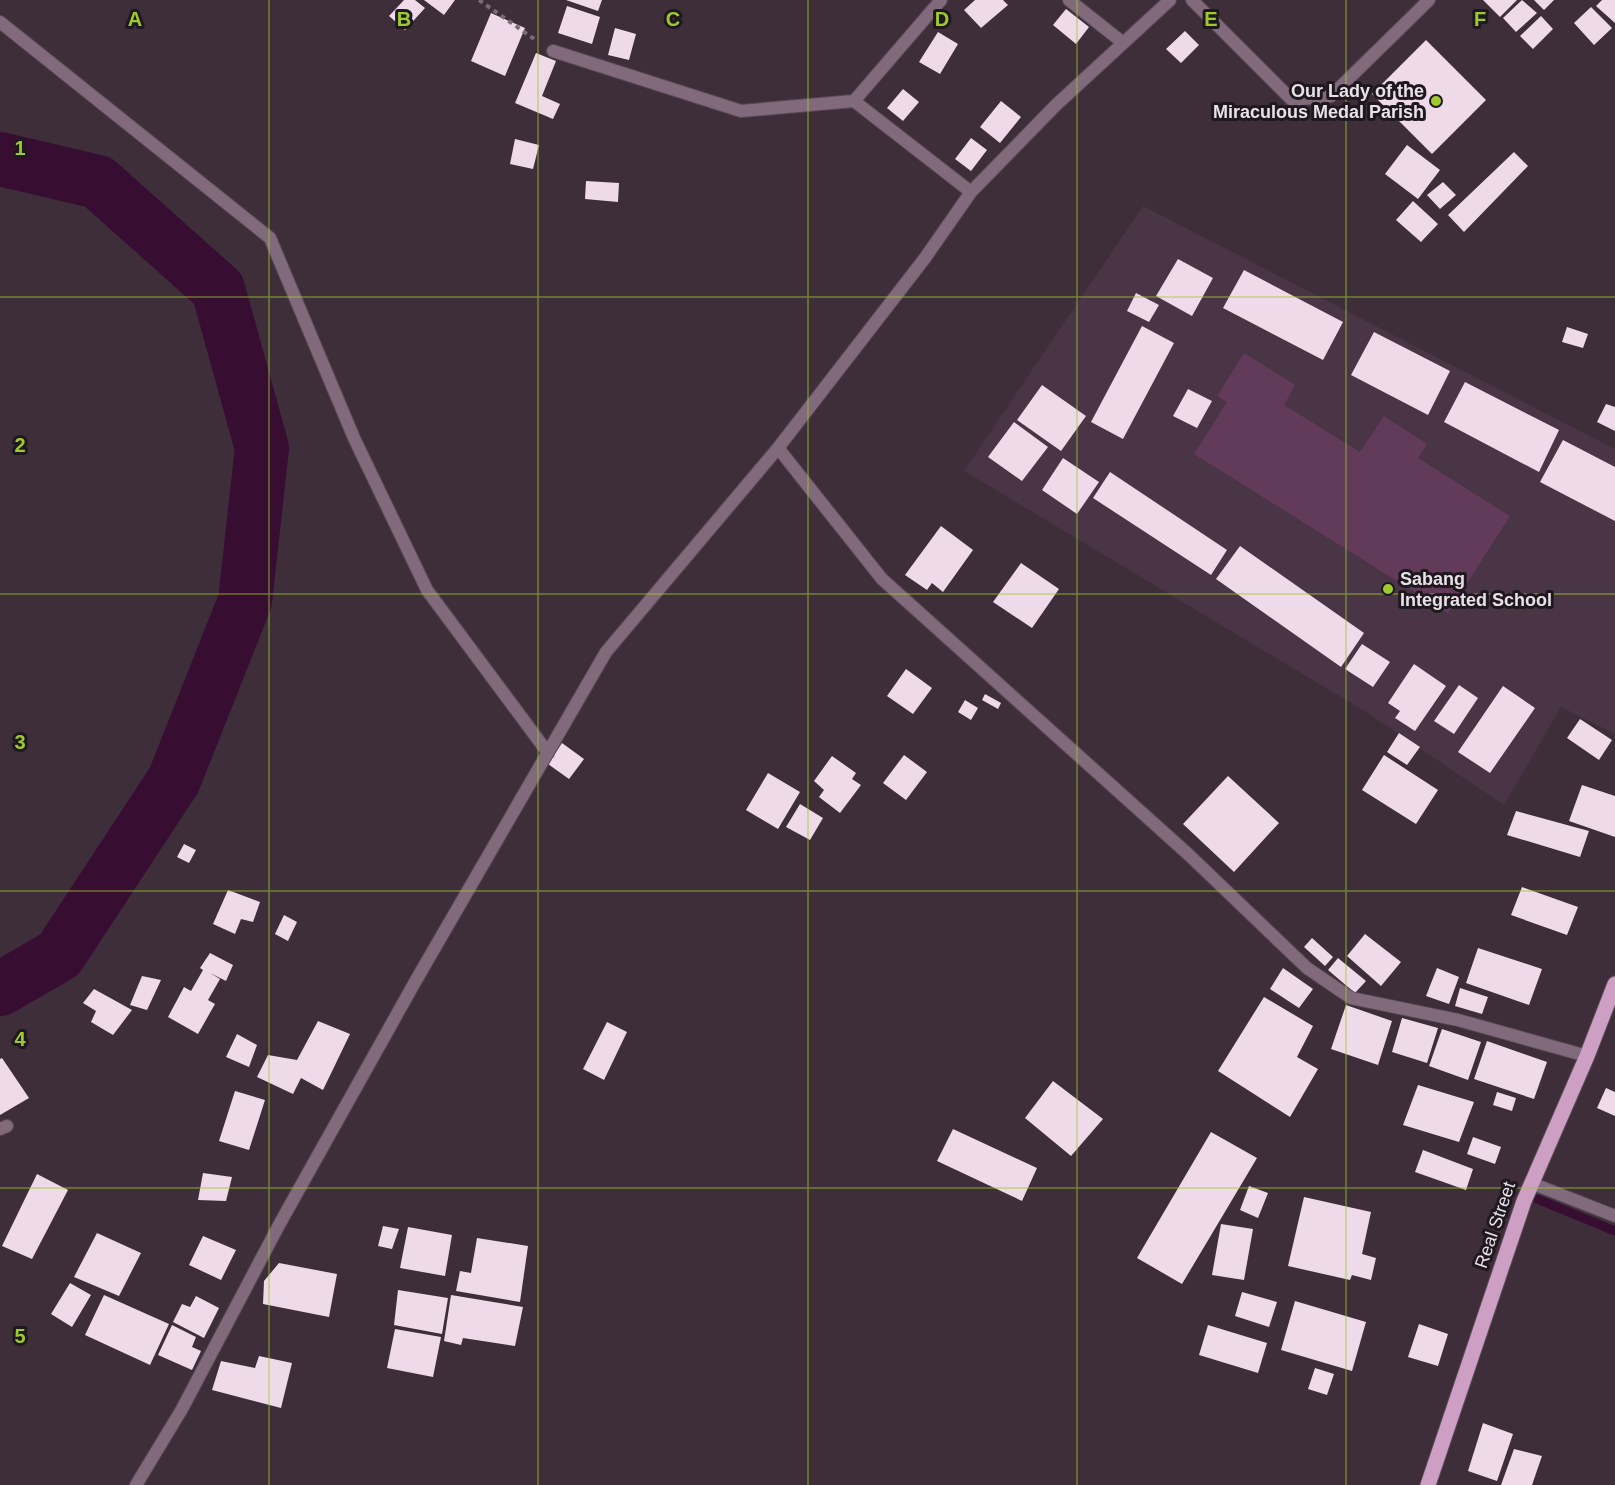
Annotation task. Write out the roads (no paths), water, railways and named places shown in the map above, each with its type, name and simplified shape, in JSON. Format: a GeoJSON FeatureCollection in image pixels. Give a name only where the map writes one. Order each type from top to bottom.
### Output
{"type":"FeatureCollection","features":[{"type":"Feature","properties":{"kind":"main road","name":"Real Street"},"geometry":{"type":"LineString","coordinates":[[1428,1485],[1524,1201],[1587,1056],[1615,984]]}},
{"type":"Feature","properties":{"kind":"street"},"geometry":{"type":"LineString","coordinates":[[854,101],[941,0]]}},
{"type":"Feature","properties":{"kind":"street"},"geometry":{"type":"LineString","coordinates":[[1069,0],[1122,42]]}},
{"type":"Feature","properties":{"kind":"street"},"geometry":{"type":"LineString","coordinates":[[135,1485],[182,1409],[279,1225],[414,982],[606,652],[778,448],[925,258],[971,192],[1122,42],[1170,0]]}},
{"type":"Feature","properties":{"kind":"street"},"geometry":{"type":"LineString","coordinates":[[1192,0],[1292,100],[1331,96],[1429,0]]}},
{"type":"Feature","properties":{"kind":"street"},"geometry":{"type":"LineString","coordinates":[[0,22],[270,238],[354,438],[427,590],[548,753]]}},
{"type":"Feature","properties":{"kind":"street"},"geometry":{"type":"LineString","coordinates":[[553,51],[741,111],[854,101],[971,192]]}},
{"type":"Feature","properties":{"kind":"street"},"geometry":{"type":"LineString","coordinates":[[778,448],[882,579],[1190,855],[1307,968],[1351,998],[1458,1020],[1587,1056]]}},
{"type":"Feature","properties":{"kind":"street"},"geometry":{"type":"LineString","coordinates":[[1531,1183],[1615,1216]]}},
{"type":"Feature","properties":{"kind":"waterway"},"geometry":{"type":"LineString","coordinates":[[0,159],[98,182],[218,289],[262,448],[245,601],[174,780],[59,955],[0,989]]}},
{"type":"Feature","properties":{"kind":"waterway"},"geometry":{"type":"LineString","coordinates":[[1537,1199],[1615,1231]]}},
{"type":"Feature","properties":{"kind":"place","name":"Our Lady of the Miraculous Medal Parish"},"geometry":{"type":"Point","coordinates":[1436,101]}},
{"type":"Feature","properties":{"kind":"place","name":"Sabang Integrated School"},"geometry":{"type":"Point","coordinates":[1388,589]}}]}
